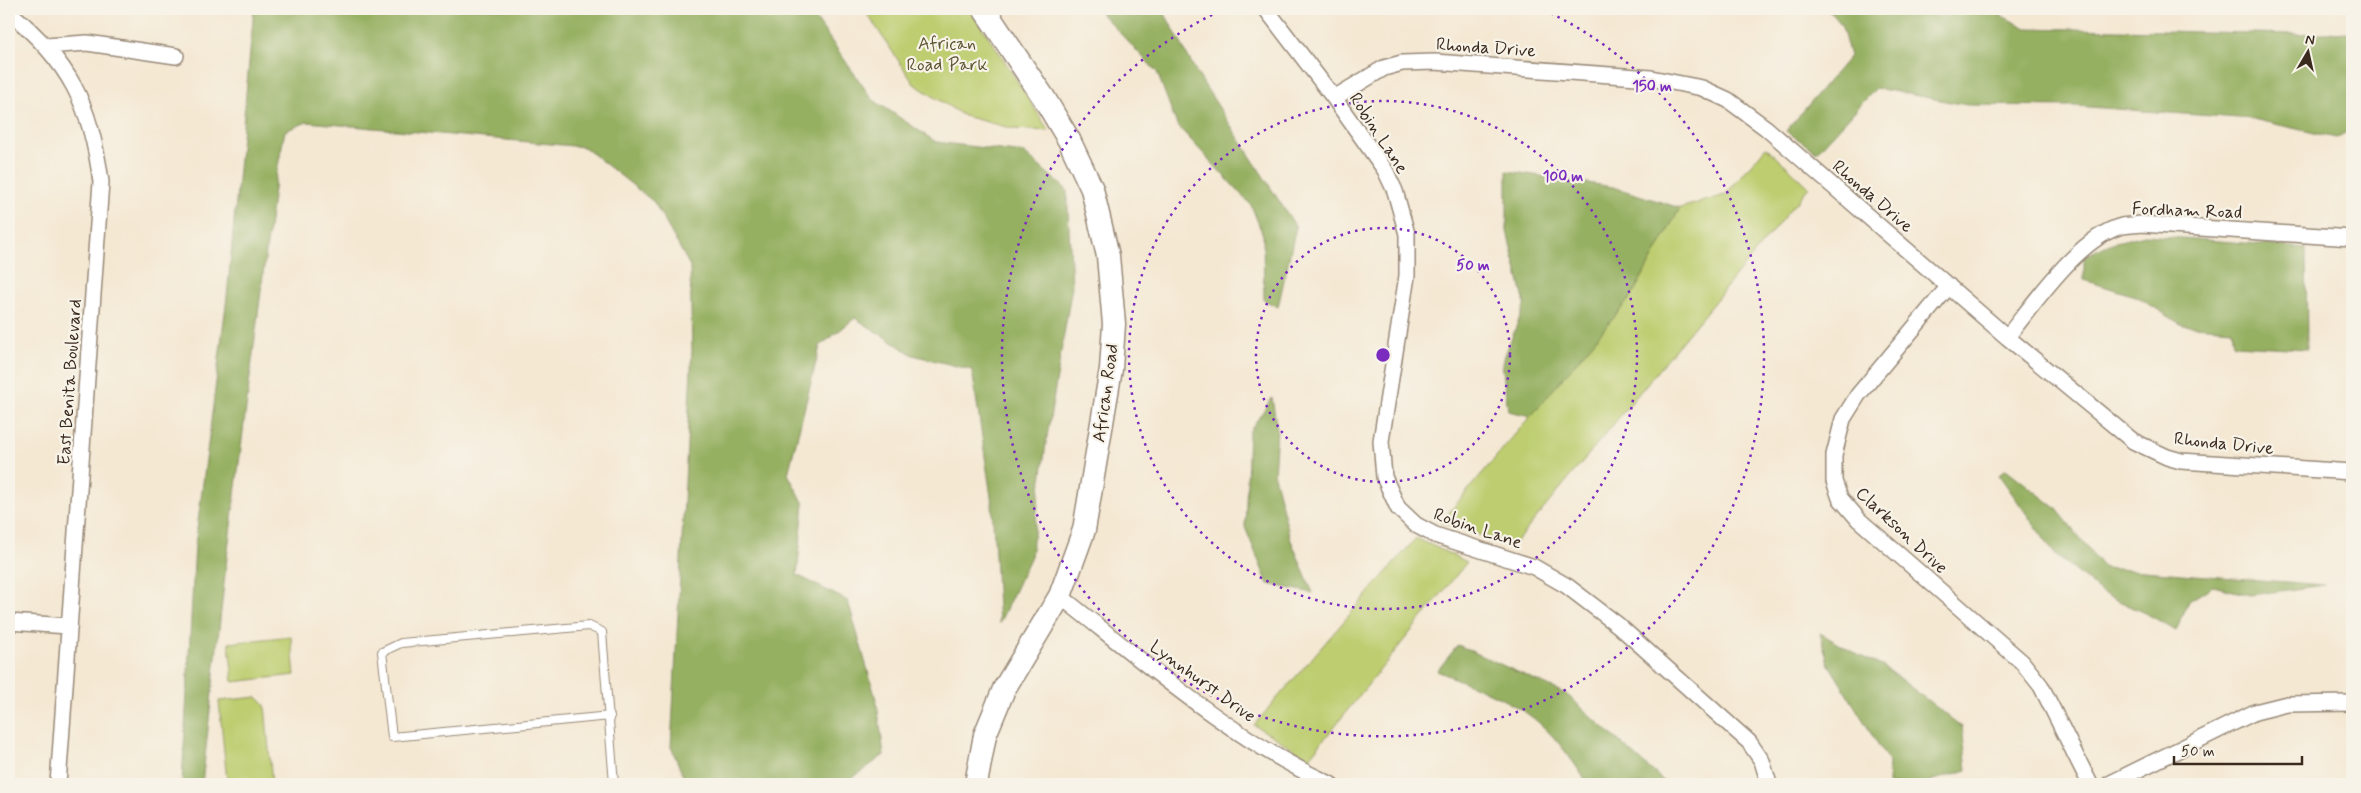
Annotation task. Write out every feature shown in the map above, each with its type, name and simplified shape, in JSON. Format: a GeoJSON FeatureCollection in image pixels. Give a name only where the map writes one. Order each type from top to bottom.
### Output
{"type":"FeatureCollection","features":[{"type":"Feature","properties":{"kind":"street","name":"African Road"},"geometry":{"type":"LineString","coordinates":[[976,784],[985,735],[1004,689],[1060,596],[1084,530],[1111,369],[1114,324],[1108,256],[1092,189],[1069,140],[1044,98],[984,9]]}},
{"type":"Feature","properties":{"kind":"street","name":"Robin Lane"},"geometry":{"type":"LineString","coordinates":[[1266,9],[1334,98],[1385,170],[1395,191],[1407,234],[1407,276],[1381,441],[1384,477],[1398,508],[1416,525],[1435,535],[1534,566],[1568,586],[1618,625],[1749,742],[1762,761],[1769,784]]}},
{"type":"Feature","properties":{"kind":"street","name":"East Benita Boulevard"},"geometry":{"type":"LineString","coordinates":[[9,12],[46,46],[66,73],[84,106],[96,144],[101,182],[93,319],[68,626],[58,784]]}},
{"type":"Feature","properties":{"kind":"street"},"geometry":{"type":"LineString","coordinates":[[46,46],[87,43],[176,56]]}},
{"type":"Feature","properties":{"kind":"street","name":"Rhonda Drive"},"geometry":{"type":"LineString","coordinates":[[1334,98],[1384,68],[1402,63],[1435,62],[1650,78],[1702,88],[1728,100],[1766,128],[2007,337],[2133,441],[2167,457],[2181,461],[2352,472]]}},
{"type":"Feature","properties":{"kind":"street","name":"Fordham Road"},"geometry":{"type":"LineString","coordinates":[[2007,337],[2067,264],[2102,236],[2121,226],[2141,224],[2352,238]]}},
{"type":"Feature","properties":{"kind":"street","name":"Clarkson Drive"},"geometry":{"type":"LineString","coordinates":[[1949,286],[1858,395],[1843,419],[1834,455],[1834,481],[1840,498],[1859,520],[2022,662],[2041,686],[2090,784]]}},
{"type":"Feature","properties":{"kind":"street","name":"Lynnhurst Drive"},"geometry":{"type":"LineString","coordinates":[[1060,596],[1182,691],[1267,751],[1305,773],[1330,784]]}},
{"type":"Feature","properties":{"kind":"street"},"geometry":{"type":"LineString","coordinates":[[9,622],[68,626]]}},
{"type":"Feature","properties":{"kind":"street"},"geometry":{"type":"LineString","coordinates":[[2108,784],[2255,712],[2287,704],[2352,702]]}},
{"type":"Feature","properties":{"kind":"lane"},"geometry":{"type":"LineString","coordinates":[[610,716],[392,738],[382,652],[401,643],[588,626],[602,632],[610,716],[614,784]]}},
{"type":"Feature","properties":{"kind":"green space"},"geometry":{"type":"Polygon","coordinates":[[[254,9],[809,9],[872,99],[936,142],[1024,153],[1067,190],[1072,286],[1046,443],[1031,556],[999,624],[992,503],[972,370],[913,355],[855,318],[820,346],[788,474],[804,504],[797,575],[848,601],[877,703],[884,755],[844,784],[723,784],[685,780],[671,747],[692,350],[690,266],[654,202],[584,147],[307,122],[285,131],[275,181],[226,565],[202,784],[182,784],[195,545],[227,297],[254,9]]]}},
{"type":"Feature","properties":{"kind":"green space","name":"African Road Park"},"geometry":{"type":"Polygon","coordinates":[[[864,9],[969,9],[1049,131],[1014,129],[964,116],[914,84],[864,9]]]}},
{"type":"Feature","properties":{"kind":"green space"},"geometry":{"type":"Polygon","coordinates":[[[1097,9],[1160,9],[1164,12],[1198,75],[1296,227],[1278,307],[1264,300],[1263,235],[1251,205],[1177,125],[1157,72],[1097,9]]]}},
{"type":"Feature","properties":{"kind":"green space"},"geometry":{"type":"Polygon","coordinates":[[[1828,9],[1988,9],[2026,28],[2294,34],[2352,32],[2352,129],[2336,138],[2253,119],[2075,106],[1967,105],[1876,88],[1817,152],[1786,131],[1850,56],[1841,24],[1828,9]]]}},
{"type":"Feature","properties":{"kind":"green space"},"geometry":{"type":"Polygon","coordinates":[[[1766,147],[1809,187],[1513,546],[1441,522],[1631,297],[1680,208],[1725,195],[1766,147]]]}},
{"type":"Feature","properties":{"kind":"green space"},"geometry":{"type":"Polygon","coordinates":[[[1507,171],[1613,187],[1680,208],[1631,297],[1531,416],[1508,411],[1502,363],[1525,304],[1507,231],[1507,171]]]}},
{"type":"Feature","properties":{"kind":"green space"},"geometry":{"type":"Polygon","coordinates":[[[2145,235],[2306,248],[2307,349],[2234,345],[2232,329],[2182,325],[2138,297],[2084,280],[2084,256],[2112,243],[2145,235]]]}},
{"type":"Feature","properties":{"kind":"green space"},"geometry":{"type":"Polygon","coordinates":[[[1272,398],[1277,429],[1274,475],[1290,538],[1313,593],[1268,584],[1245,527],[1249,432],[1272,398]]]}},
{"type":"Feature","properties":{"kind":"green space"},"geometry":{"type":"Polygon","coordinates":[[[2006,469],[2056,508],[2104,568],[2325,585],[2250,595],[2213,586],[2189,601],[2176,631],[2153,617],[2102,593],[2054,553],[1999,475],[2006,469]]]}},
{"type":"Feature","properties":{"kind":"green space"},"geometry":{"type":"Polygon","coordinates":[[[1416,538],[1467,562],[1309,758],[1254,725],[1416,538]]]}},
{"type":"Feature","properties":{"kind":"green space"},"geometry":{"type":"Polygon","coordinates":[[[1820,633],[1858,655],[1886,668],[1962,727],[1967,770],[1925,784],[1888,784],[1889,762],[1828,663],[1820,633]]]}},
{"type":"Feature","properties":{"kind":"green space"},"geometry":{"type":"Polygon","coordinates":[[[291,636],[295,675],[233,682],[229,643],[291,636]]]}},
{"type":"Feature","properties":{"kind":"green space"},"geometry":{"type":"Polygon","coordinates":[[[1458,645],[1566,694],[1667,784],[1588,784],[1560,745],[1535,719],[1504,700],[1437,671],[1458,645]]]}},
{"type":"Feature","properties":{"kind":"green space"},"geometry":{"type":"Polygon","coordinates":[[[257,697],[265,705],[272,784],[231,784],[227,781],[219,701],[257,697]]]}}]}
